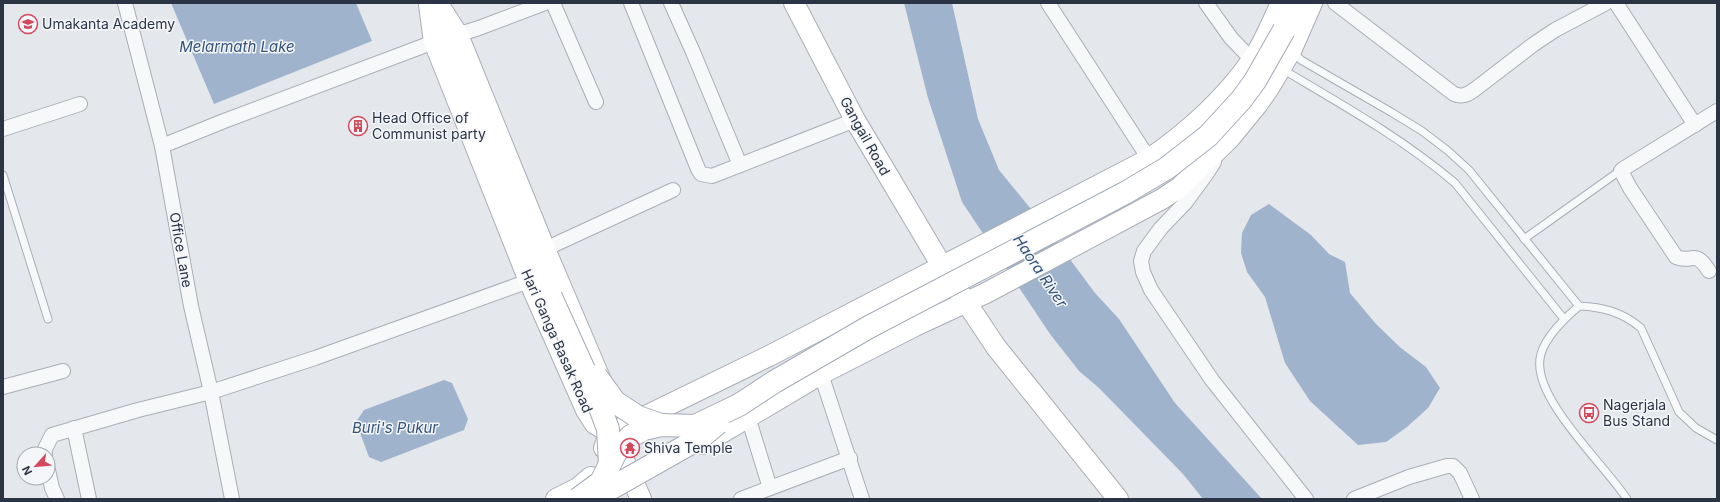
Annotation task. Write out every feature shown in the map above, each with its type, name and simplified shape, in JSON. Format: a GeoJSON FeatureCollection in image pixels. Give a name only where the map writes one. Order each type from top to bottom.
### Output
{"type":"FeatureCollection","features":[{"type":"Feature","properties":{"kind":"main road"},"geometry":{"type":"LineString","coordinates":[[433,3],[551,297],[595,394],[608,429],[610,464]]}},
{"type":"Feature","properties":{"kind":"main road"},"geometry":{"type":"LineString","coordinates":[[592,499],[700,438],[744,411],[780,378],[869,327],[1125,193],[1167,168],[1208,136],[1241,100],[1270,56],[1297,3]]}},
{"type":"Feature","properties":{"kind":"main road"},"geometry":{"type":"LineString","coordinates":[[551,297],[595,375],[615,402],[638,416],[661,425]]}},
{"type":"Feature","properties":{"kind":"main road"},"geometry":{"type":"LineString","coordinates":[[578,499],[601,482],[616,452],[631,436],[644,429],[661,425],[695,426],[744,411]]}},
{"type":"Feature","properties":{"kind":"street","name":"Office Lane"},"geometry":{"type":"LineString","coordinates":[[125,3],[162,146],[191,306],[211,392],[232,499]]}},
{"type":"Feature","properties":{"kind":"street","name":"Hari Ganga Basak Road"},"geometry":{"type":"LineString","coordinates":[[429,3],[446,38],[545,249],[615,414],[612,434],[594,424],[586,410],[529,281],[446,38],[438,3]]}},
{"type":"Feature","properties":{"kind":"street"},"geometry":{"type":"LineString","coordinates":[[162,146],[224,121],[446,38],[479,28],[545,3]]}},
{"type":"Feature","properties":{"kind":"street"},"geometry":{"type":"LineString","coordinates":[[553,3],[596,102]]}},
{"type":"Feature","properties":{"kind":"street"},"geometry":{"type":"LineString","coordinates":[[630,3],[701,174],[712,176],[855,120]]}},
{"type":"Feature","properties":{"kind":"street"},"geometry":{"type":"LineString","coordinates":[[671,3],[740,165]]}},
{"type":"Feature","properties":{"kind":"street","name":"Gangail Road"},"geometry":{"type":"LineString","coordinates":[[794,3],[855,120],[942,266],[996,347],[1118,499]]}},
{"type":"Feature","properties":{"kind":"street"},"geometry":{"type":"LineString","coordinates":[[1048,3],[1149,159]]}},
{"type":"Feature","properties":{"kind":"street"},"geometry":{"type":"LineString","coordinates":[[1206,3],[1231,38],[1258,50]]}},
{"type":"Feature","properties":{"kind":"street"},"geometry":{"type":"LineString","coordinates":[[556,499],[578,488],[597,472],[609,434],[612,434],[776,353],[1149,159],[1202,118],[1258,50],[1281,3]]}},
{"type":"Feature","properties":{"kind":"street"},"geometry":{"type":"LineString","coordinates":[[1306,499],[1212,380],[1151,290],[1143,272],[1141,261],[1144,251],[1161,228],[1185,203],[1230,138],[1269,88],[1292,51],[1312,3]]}},
{"type":"Feature","properties":{"kind":"street"},"geometry":{"type":"LineString","coordinates":[[1335,3],[1454,94],[1465,96],[1555,30],[1606,3]]}},
{"type":"Feature","properties":{"kind":"street"},"geometry":{"type":"LineString","coordinates":[[1616,3],[1695,125]]}},
{"type":"Feature","properties":{"kind":"street"},"geometry":{"type":"LineString","coordinates":[[3,129],[80,104]]}},
{"type":"Feature","properties":{"kind":"street"},"geometry":{"type":"LineString","coordinates":[[1709,271],[1698,258],[1694,257],[1681,259],[1676,257],[1630,188],[1621,170],[1717,111]]}},
{"type":"Feature","properties":{"kind":"street"},"geometry":{"type":"LineString","coordinates":[[610,499],[638,492],[744,411],[822,374],[915,326],[986,294],[1162,199],[1180,187],[1230,138]]}},
{"type":"Feature","properties":{"kind":"street"},"geometry":{"type":"LineString","coordinates":[[545,249],[673,190]]}},
{"type":"Feature","properties":{"kind":"street"},"geometry":{"type":"LineString","coordinates":[[46,446],[52,435],[138,410],[211,392],[322,356],[529,281]]}},
{"type":"Feature","properties":{"kind":"street"},"geometry":{"type":"LineString","coordinates":[[3,387],[63,371]]}},
{"type":"Feature","properties":{"kind":"street"},"geometry":{"type":"LineString","coordinates":[[822,374],[862,499]]}},
{"type":"Feature","properties":{"kind":"street"},"geometry":{"type":"LineString","coordinates":[[744,411],[770,488]]}},
{"type":"Feature","properties":{"kind":"street"},"geometry":{"type":"LineString","coordinates":[[74,428],[89,499]]}},
{"type":"Feature","properties":{"kind":"street"},"geometry":{"type":"LineString","coordinates":[[612,434],[638,492]]}},
{"type":"Feature","properties":{"kind":"street"},"geometry":{"type":"LineString","coordinates":[[741,499],[850,458]]}},
{"type":"Feature","properties":{"kind":"street"},"geometry":{"type":"LineString","coordinates":[[1354,499],[1372,496],[1410,477],[1442,467],[1453,466],[1460,473],[1472,499]]}},
{"type":"Feature","properties":{"kind":"street"},"geometry":{"type":"LineString","coordinates":[[52,486],[57,499]]}},
{"type":"Feature","properties":{"kind":"lane"},"geometry":{"type":"LineString","coordinates":[[1258,50],[1292,51],[1301,60],[1422,131],[1447,150],[1469,170],[1579,306]]}},
{"type":"Feature","properties":{"kind":"lane"},"geometry":{"type":"LineString","coordinates":[[1258,50],[1281,68],[1400,141],[1455,183],[1564,319]]}},
{"type":"Feature","properties":{"kind":"lane"},"geometry":{"type":"LineString","coordinates":[[1524,239],[1621,170]]}},
{"type":"Feature","properties":{"kind":"lane"},"geometry":{"type":"LineString","coordinates":[[3,175],[48,319]]}},
{"type":"Feature","properties":{"kind":"lane"},"geometry":{"type":"LineString","coordinates":[[1627,499],[1619,486],[1564,420],[1541,379],[1540,360],[1543,350],[1564,319],[1579,306],[1599,307],[1618,313],[1630,319],[1641,328],[1679,412],[1696,428],[1717,440]]}},
{"type":"Feature","properties":{"kind":"water","name":"Melarmath Lake"},"geometry":{"type":"Polygon","coordinates":[[[171,3],[356,3],[372,41],[214,104],[171,3]]]}},
{"type":"Feature","properties":{"kind":"water","name":"Haora River"},"geometry":{"type":"Polygon","coordinates":[[[904,3],[952,3],[978,119],[999,170],[1049,231],[1095,293],[1119,319],[1175,403],[1262,499],[1203,499],[1183,474],[1099,388],[1079,371],[1050,334],[962,202],[928,98],[904,3]]]}},
{"type":"Feature","properties":{"kind":"water"},"geometry":{"type":"Polygon","coordinates":[[[1269,204],[1311,235],[1329,254],[1345,262],[1350,293],[1376,324],[1401,348],[1426,367],[1440,388],[1428,408],[1407,427],[1386,442],[1358,445],[1310,401],[1285,363],[1265,297],[1247,272],[1241,253],[1242,233],[1251,215],[1269,204]]]}},
{"type":"Feature","properties":{"kind":"water","name":"Buri's Pukur"},"geometry":{"type":"Polygon","coordinates":[[[444,380],[452,383],[468,419],[464,430],[381,462],[369,457],[356,422],[364,410],[444,380]]]}},
{"type":"Feature","properties":{"kind":"place","name":"Umakanta Academy"},"geometry":{"type":"Point","coordinates":[28,24]}},
{"type":"Feature","properties":{"kind":"place","name":"Head Office of Communist party"},"geometry":{"type":"Point","coordinates":[358,126]}},
{"type":"Feature","properties":{"kind":"place","name":"Nagerjala Bus Stand"},"geometry":{"type":"Point","coordinates":[1589,413]}},
{"type":"Feature","properties":{"kind":"place","name":"Shiva Temple"},"geometry":{"type":"Point","coordinates":[630,448]}}]}
